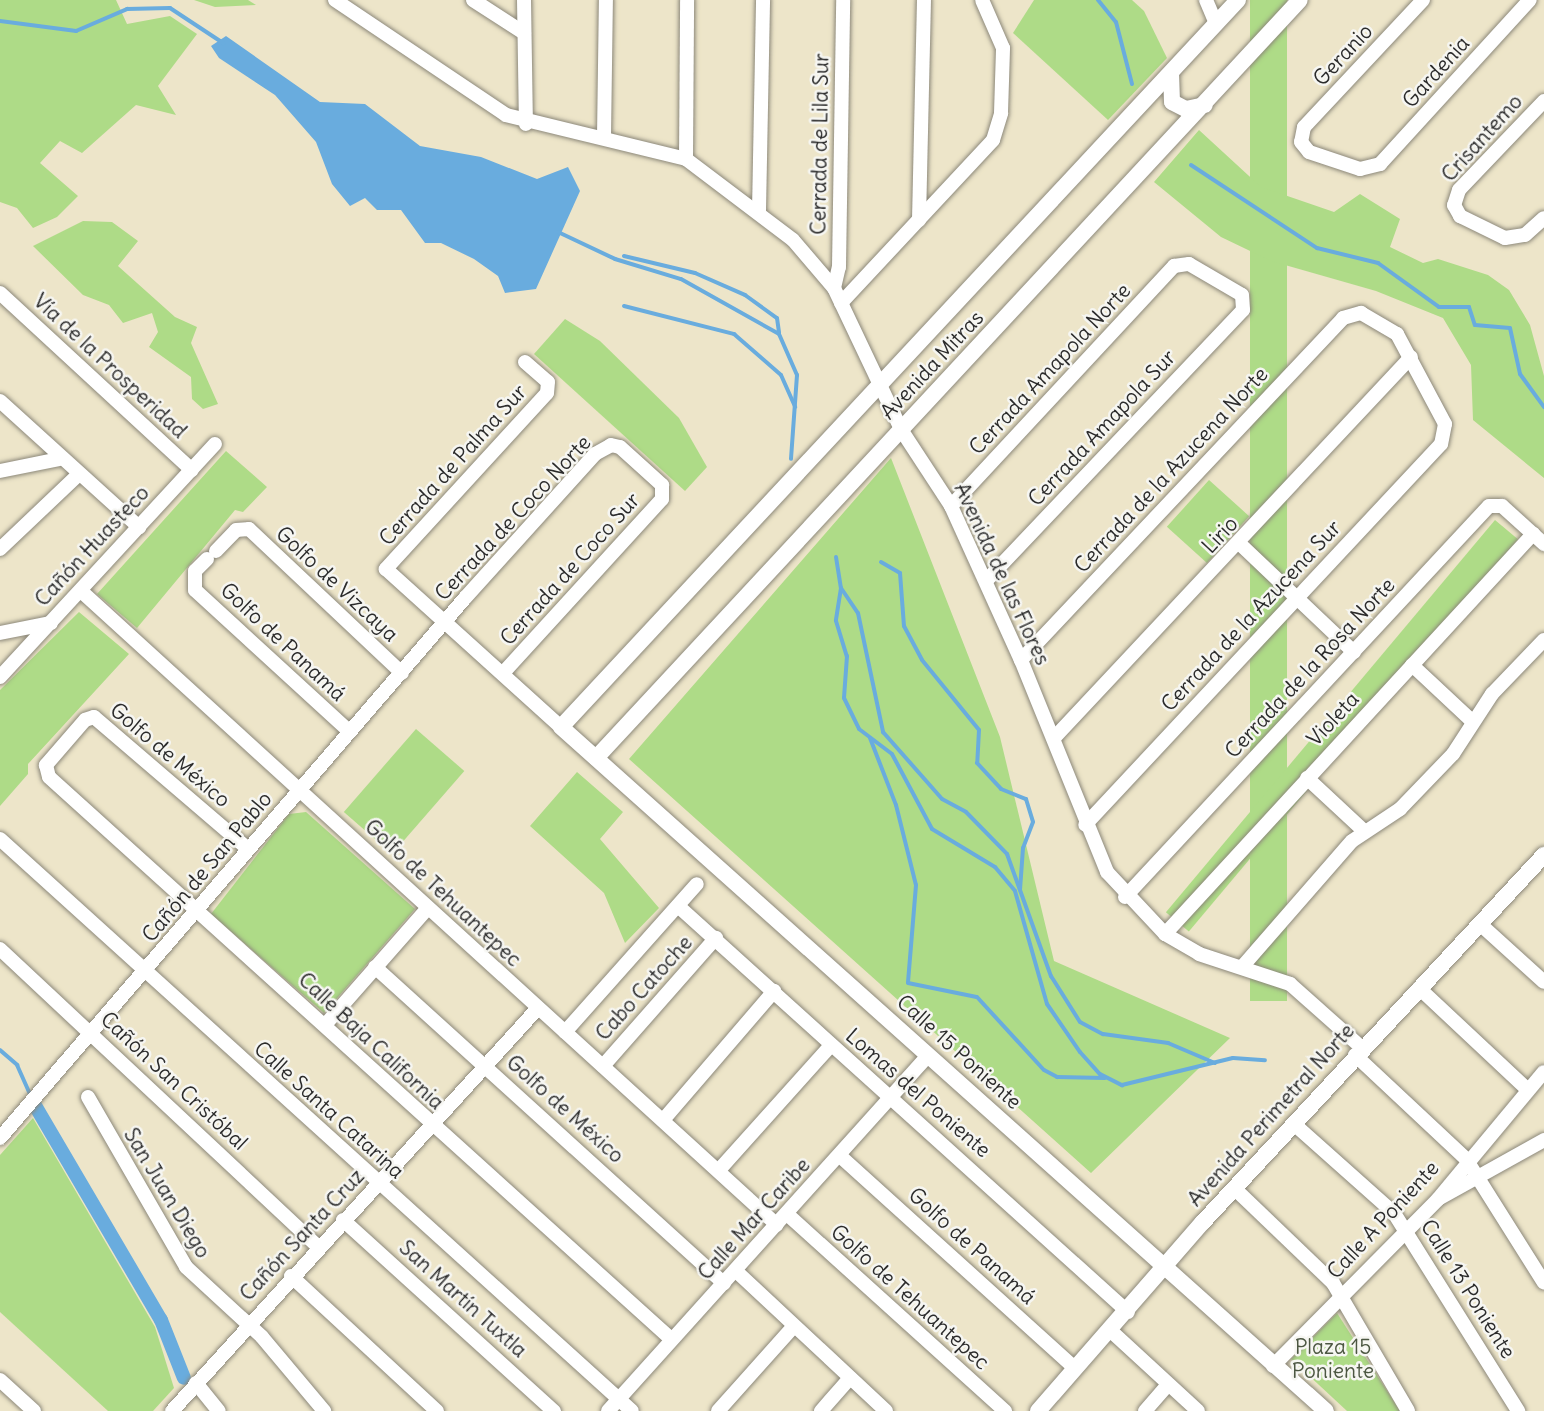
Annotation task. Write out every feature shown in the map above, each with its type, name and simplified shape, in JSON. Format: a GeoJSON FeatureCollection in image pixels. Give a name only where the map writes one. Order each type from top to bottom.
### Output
{"type":"FeatureCollection","features":[{"type":"Feature","properties":{"kind":"street","name":"Avenida de las Flores"},"geometry":{"type":"LineString","coordinates":[[335,0],[480,99],[526,124],[604,137],[686,159],[759,211],[834,288],[902,430],[951,506],[1054,738],[1085,825],[1125,897],[1165,934],[1199,954],[1290,984],[1466,1159],[1477,1180],[1544,1283]]}},
{"type":"Feature","properties":{"kind":"street"},"geometry":{"type":"LineString","coordinates":[[473,0],[524,33]]}},
{"type":"Feature","properties":{"kind":"street"},"geometry":{"type":"LineString","coordinates":[[524,0],[526,124]]}},
{"type":"Feature","properties":{"kind":"street"},"geometry":{"type":"LineString","coordinates":[[604,137],[606,0]]}},
{"type":"Feature","properties":{"kind":"street"},"geometry":{"type":"LineString","coordinates":[[686,159],[687,0]]}},
{"type":"Feature","properties":{"kind":"street"},"geometry":{"type":"LineString","coordinates":[[759,211],[763,0]]}},
{"type":"Feature","properties":{"kind":"street","name":"Cerrada de Lila Sur"},"geometry":{"type":"LineString","coordinates":[[834,288],[839,267],[843,0]]}},
{"type":"Feature","properties":{"kind":"street"},"geometry":{"type":"LineString","coordinates":[[919,220],[924,0]]}},
{"type":"Feature","properties":{"kind":"street"},"geometry":{"type":"LineString","coordinates":[[841,303],[919,220],[999,127],[1003,48],[982,0]]}},
{"type":"Feature","properties":{"kind":"street"},"geometry":{"type":"LineString","coordinates":[[1206,0],[1216,23]]}},
{"type":"Feature","properties":{"kind":"street","name":"Avenida Mitras"},"geometry":{"type":"LineString","coordinates":[[561,727],[1238,0]]}},
{"type":"Feature","properties":{"kind":"street","name":"Avenida Mitras"},"geometry":{"type":"LineString","coordinates":[[596,758],[1205,105],[1300,0]]}},
{"type":"Feature","properties":{"kind":"street","name":"Geranio"},"geometry":{"type":"LineString","coordinates":[[1370,169],[1309,152],[1301,142],[1304,127],[1423,0]]}},
{"type":"Feature","properties":{"kind":"street","name":"Gardenia"},"geometry":{"type":"LineString","coordinates":[[1370,169],[1530,0]]}},
{"type":"Feature","properties":{"kind":"street"},"geometry":{"type":"LineString","coordinates":[[1170,73],[1172,102],[1186,109],[1205,105]]}},
{"type":"Feature","properties":{"kind":"street","name":"Crisantemo"},"geometry":{"type":"LineString","coordinates":[[1544,101],[1459,190],[1454,205],[1460,216],[1496,236],[1519,238],[1544,218]]}},
{"type":"Feature","properties":{"kind":"street","name":"Cerrada Amapola Sur"},"geometry":{"type":"LineString","coordinates":[[986,581],[1245,302],[1242,296],[1181,262]]}},
{"type":"Feature","properties":{"kind":"street","name":"Cerrada Amapola Norte"},"geometry":{"type":"LineString","coordinates":[[951,506],[1181,262]]}},
{"type":"Feature","properties":{"kind":"street","name":"Vía de la Prosperidad"},"geometry":{"type":"LineString","coordinates":[[0,293],[192,470]]}},
{"type":"Feature","properties":{"kind":"street","name":"Cerrada de la Azucena Norte"},"geometry":{"type":"LineString","coordinates":[[1021,660],[1353,313],[1389,326],[1412,357]]}},
{"type":"Feature","properties":{"kind":"street","name":"Cerrada de la Azucena Sur"},"geometry":{"type":"LineString","coordinates":[[1085,825],[1445,434],[1445,424],[1412,357]]}},
{"type":"Feature","properties":{"kind":"street","name":"Lirio"},"geometry":{"type":"LineString","coordinates":[[1054,738],[1240,544],[1412,357]]}},
{"type":"Feature","properties":{"kind":"street","name":"Cerrada de Palma Sur"},"geometry":{"type":"LineString","coordinates":[[447,622],[386,569],[549,387],[525,362]]}},
{"type":"Feature","properties":{"kind":"street"},"geometry":{"type":"LineString","coordinates":[[0,400],[59,459],[139,527]]}},
{"type":"Feature","properties":{"kind":"street","name":"Cañón Huasteco"},"geometry":{"type":"LineString","coordinates":[[0,677],[215,444]]}},
{"type":"Feature","properties":{"kind":"street","name":"Cerrada de Coco Norte"},"geometry":{"type":"LineString","coordinates":[[447,622],[595,454],[611,445],[627,452],[664,491]]}},
{"type":"Feature","properties":{"kind":"street"},"geometry":{"type":"LineString","coordinates":[[0,471],[59,459]]}},
{"type":"Feature","properties":{"kind":"street"},"geometry":{"type":"LineString","coordinates":[[0,549],[78,476]]}},
{"type":"Feature","properties":{"kind":"street","name":"Cerrada de Coco Sur"},"geometry":{"type":"LineString","coordinates":[[502,673],[664,491]]}},
{"type":"Feature","properties":{"kind":"street","name":"Cerrada de la Rosa Norte"},"geometry":{"type":"LineString","coordinates":[[1125,897],[1489,506],[1502,506],[1544,544]]}},
{"type":"Feature","properties":{"kind":"street","name":"Golfo de Vizcaya"},"geometry":{"type":"LineString","coordinates":[[191,581],[211,555],[243,527],[402,673]]}},
{"type":"Feature","properties":{"kind":"street","name":"Violeta"},"geometry":{"type":"LineString","coordinates":[[1165,934],[1533,534]]}},
{"type":"Feature","properties":{"kind":"street"},"geometry":{"type":"LineString","coordinates":[[1240,544],[1295,599],[1354,652]]}},
{"type":"Feature","properties":{"kind":"street","name":"Golfo de Panamá"},"geometry":{"type":"LineString","coordinates":[[191,581],[350,732]]}},
{"type":"Feature","properties":{"kind":"street","name":"Golfo de Tehuantepec"},"geometry":{"type":"LineString","coordinates":[[81,591],[300,789],[426,910],[664,1119],[777,1225]]}},
{"type":"Feature","properties":{"kind":"street"},"geometry":{"type":"LineString","coordinates":[[447,622],[561,727]]}},
{"type":"Feature","properties":{"kind":"street","name":"Cañón de San Pablo"},"geometry":{"type":"LineString","coordinates":[[0,1138],[147,974],[248,849],[447,622]]}},
{"type":"Feature","properties":{"kind":"street"},"geometry":{"type":"LineString","coordinates":[[0,633],[51,623]]}},
{"type":"Feature","properties":{"kind":"street"},"geometry":{"type":"LineString","coordinates":[[1242,967],[1364,831],[1400,809],[1453,754],[1501,683],[1544,640]]}},
{"type":"Feature","properties":{"kind":"street"},"geometry":{"type":"LineString","coordinates":[[1412,665],[1473,722]]}},
{"type":"Feature","properties":{"kind":"street","name":"Golfo de México"},"geometry":{"type":"LineString","coordinates":[[46,770],[68,738],[94,717],[248,849]]}},
{"type":"Feature","properties":{"kind":"street","name":"Calle 15 Poniente"},"geometry":{"type":"LineString","coordinates":[[561,727],[1326,1411]]}},
{"type":"Feature","properties":{"kind":"street","name":"Calle Baja California"},"geometry":{"type":"LineString","coordinates":[[46,770],[196,911],[325,1025],[432,1126],[671,1339]]}},
{"type":"Feature","properties":{"kind":"street"},"geometry":{"type":"LineString","coordinates":[[1307,778],[1364,831]]}},
{"type":"Feature","properties":{"kind":"street","name":"Calle Santa Catarina"},"geometry":{"type":"LineString","coordinates":[[0,839],[632,1411]]}},
{"type":"Feature","properties":{"kind":"street","name":"Avenida Perimetral Norte"},"geometry":{"type":"LineString","coordinates":[[1038,1411],[1358,1051],[1543,859]]}},
{"type":"Feature","properties":{"kind":"street"},"geometry":{"type":"LineString","coordinates":[[565,1032],[698,884]]}},
{"type":"Feature","properties":{"kind":"street","name":"Lomas del Poniente"},"geometry":{"type":"LineString","coordinates":[[678,906],[716,938],[831,1045],[893,1096],[1128,1312]]}},
{"type":"Feature","properties":{"kind":"street"},"geometry":{"type":"LineString","coordinates":[[325,1025],[426,910]]}},
{"type":"Feature","properties":{"kind":"street"},"geometry":{"type":"LineString","coordinates":[[1480,924],[1544,982]]}},
{"type":"Feature","properties":{"kind":"street","name":"Cabo Catoche"},"geometry":{"type":"LineString","coordinates":[[603,1066],[716,938]]}},
{"type":"Feature","properties":{"kind":"street","name":"Cañón San Cristóbal"},"geometry":{"type":"LineString","coordinates":[[0,949],[317,1246]]}},
{"type":"Feature","properties":{"kind":"street","name":"Golfo de México"},"geometry":{"type":"LineString","coordinates":[[375,967],[486,1065],[724,1283]]}},
{"type":"Feature","properties":{"kind":"street"},"geometry":{"type":"LineString","coordinates":[[1419,988],[1528,1090]]}},
{"type":"Feature","properties":{"kind":"street"},"geometry":{"type":"LineString","coordinates":[[664,1119],[774,991]]}},
{"type":"Feature","properties":{"kind":"street","name":"Cañón Santa Cruz"},"geometry":{"type":"LineString","coordinates":[[172,1411],[317,1246],[432,1126],[538,1008]]}},
{"type":"Feature","properties":{"kind":"street"},"geometry":{"type":"LineString","coordinates":[[719,1170],[831,1045]]}},
{"type":"Feature","properties":{"kind":"street","name":"Calle Mar Caribe"},"geometry":{"type":"LineString","coordinates":[[608,1411],[929,1055]]}},
{"type":"Feature","properties":{"kind":"street","name":"Calle A Poniente"},"geometry":{"type":"LineString","coordinates":[[1273,1366],[1404,1227],[1438,1199],[1466,1159],[1544,1072]]}},
{"type":"Feature","properties":{"kind":"street","name":"San Juan Diego"},"geometry":{"type":"LineString","coordinates":[[88,1097],[182,1261],[246,1327],[262,1337],[324,1411]]}},
{"type":"Feature","properties":{"kind":"street","name":"Calle 13 Poniente"},"geometry":{"type":"LineString","coordinates":[[1294,1124],[1404,1227],[1518,1411]]}},
{"type":"Feature","properties":{"kind":"street"},"geometry":{"type":"LineString","coordinates":[[1438,1199],[1477,1180],[1544,1140]]}},
{"type":"Feature","properties":{"kind":"street","name":"Golfo de Panamá"},"geometry":{"type":"LineString","coordinates":[[840,1156],[1075,1368]]}},
{"type":"Feature","properties":{"kind":"street"},"geometry":{"type":"LineString","coordinates":[[1234,1188],[1314,1263],[1340,1296],[1408,1411]]}},
{"type":"Feature","properties":{"kind":"street","name":"Golfo de Tehuantepec"},"geometry":{"type":"LineString","coordinates":[[787,1214],[1005,1411]]}},
{"type":"Feature","properties":{"kind":"street","name":"San Martín Tuxtla"},"geometry":{"type":"LineString","coordinates":[[343,1220],[554,1411]]}},
{"type":"Feature","properties":{"kind":"street"},"geometry":{"type":"LineString","coordinates":[[736,1271],[793,1328],[886,1411]]}},
{"type":"Feature","properties":{"kind":"street"},"geometry":{"type":"LineString","coordinates":[[291,1276],[437,1411]]}},
{"type":"Feature","properties":{"kind":"street"},"geometry":{"type":"LineString","coordinates":[[718,1411],[793,1328]]}},
{"type":"Feature","properties":{"kind":"street"},"geometry":{"type":"LineString","coordinates":[[1111,1331],[1198,1411]]}},
{"type":"Feature","properties":{"kind":"street"},"geometry":{"type":"LineString","coordinates":[[821,1411],[850,1378]]}},
{"type":"Feature","properties":{"kind":"street"},"geometry":{"type":"LineString","coordinates":[[0,1380],[34,1411]]}},
{"type":"Feature","properties":{"kind":"street"},"geometry":{"type":"LineString","coordinates":[[196,1383],[219,1411]]}},
{"type":"Feature","properties":{"kind":"street"},"geometry":{"type":"LineString","coordinates":[[1145,1411],[1168,1385]]}},
{"type":"Feature","properties":{"kind":"green space"},"geometry":{"type":"Polygon","coordinates":[[[0,0],[116,0],[127,24],[170,16],[197,34],[158,86],[176,115],[136,105],[82,153],[60,141],[40,163],[78,196],[57,217],[33,228],[17,208],[0,202],[0,0]]]}},
{"type":"Feature","properties":{"kind":"green space"},"geometry":{"type":"Polygon","coordinates":[[[194,0],[248,0],[256,5],[215,7],[194,0]]]}},
{"type":"Feature","properties":{"kind":"green space"},"geometry":{"type":"Polygon","coordinates":[[[1034,0],[1132,0],[1144,11],[1167,58],[1108,120],[1013,33],[1034,0]]]}},
{"type":"Feature","properties":{"kind":"green space"},"geometry":{"type":"Polygon","coordinates":[[[1250,0],[1287,0],[1287,1001],[1250,1001],[1250,0]]]}},
{"type":"Feature","properties":{"kind":"green space"},"geometry":{"type":"Polygon","coordinates":[[[1199,130],[1261,187],[1334,212],[1360,194],[1400,219],[1390,247],[1423,263],[1438,259],[1488,275],[1509,290],[1530,325],[1544,376],[1544,478],[1473,420],[1471,365],[1443,318],[1376,291],[1271,261],[1221,237],[1154,182],[1199,130]]]}},
{"type":"Feature","properties":{"kind":"green space"},"geometry":{"type":"Polygon","coordinates":[[[83,221],[112,222],[138,241],[118,266],[175,317],[197,327],[191,343],[218,404],[203,409],[192,399],[191,377],[149,347],[158,332],[152,313],[123,323],[109,305],[83,295],[33,246],[83,221]]]}},
{"type":"Feature","properties":{"kind":"green space"},"geometry":{"type":"Polygon","coordinates":[[[565,319],[600,341],[679,418],[707,467],[685,491],[534,354],[565,319]]]}},
{"type":"Feature","properties":{"kind":"green space"},"geometry":{"type":"Polygon","coordinates":[[[226,451],[267,487],[243,512],[235,510],[137,628],[97,594],[226,451]]]}},
{"type":"Feature","properties":{"kind":"green space"},"geometry":{"type":"Polygon","coordinates":[[[891,458],[1000,737],[1054,961],[1230,1038],[1091,1173],[629,759],[891,458]]]}},
{"type":"Feature","properties":{"kind":"green space"},"geometry":{"type":"Polygon","coordinates":[[[1209,480],[1249,516],[1207,563],[1167,527],[1209,480]]]}},
{"type":"Feature","properties":{"kind":"green space"},"geometry":{"type":"Polygon","coordinates":[[[1495,520],[1518,539],[1189,931],[1166,912],[1495,520]]]}},
{"type":"Feature","properties":{"kind":"green space"},"geometry":{"type":"Polygon","coordinates":[[[79,612],[129,654],[28,764],[28,774],[0,806],[0,690],[79,612]]]}},
{"type":"Feature","properties":{"kind":"green space"},"geometry":{"type":"Polygon","coordinates":[[[416,729],[464,771],[392,854],[344,812],[416,729]]]}},
{"type":"Feature","properties":{"kind":"green space"},"geometry":{"type":"Polygon","coordinates":[[[577,772],[623,812],[600,839],[659,908],[625,943],[604,893],[530,826],[577,772]]]}},
{"type":"Feature","properties":{"kind":"green space"},"geometry":{"type":"Polygon","coordinates":[[[306,812],[415,909],[324,1013],[211,914],[289,814],[306,812]]]}},
{"type":"Feature","properties":{"kind":"green space"},"geometry":{"type":"Polygon","coordinates":[[[33,1118],[155,1327],[174,1388],[153,1411],[108,1411],[0,1312],[0,1155],[33,1118]]]}},
{"type":"Feature","properties":{"kind":"green space","name":"Plaza 15 Poniente"},"geometry":{"type":"Polygon","coordinates":[[[1337,1313],[1400,1411],[1347,1411],[1291,1359],[1337,1313]]]}},
{"type":"Feature","properties":{"kind":"water"},"geometry":{"type":"Polygon","coordinates":[[[226,36],[320,102],[365,104],[420,146],[481,157],[537,179],[568,167],[580,191],[536,289],[505,293],[498,276],[474,259],[441,243],[425,243],[401,210],[377,210],[365,198],[350,206],[332,184],[316,142],[275,95],[219,58],[211,46],[226,36]]]}},
{"type":"Feature","properties":{"kind":"waterway"},"geometry":{"type":"LineString","coordinates":[[1098,0],[1116,22],[1132,84]]}},
{"type":"Feature","properties":{"kind":"waterway"},"geometry":{"type":"LineString","coordinates":[[0,21],[76,31],[127,9],[170,8],[223,43]]}},
{"type":"Feature","properties":{"kind":"waterway"},"geometry":{"type":"LineString","coordinates":[[1191,165],[1317,248],[1378,263],[1439,307],[1469,307],[1475,325],[1510,328],[1520,374],[1544,407]]}},
{"type":"Feature","properties":{"kind":"waterway"},"geometry":{"type":"LineString","coordinates":[[558,232],[615,259],[681,279],[779,334],[797,375],[791,459]]}},
{"type":"Feature","properties":{"kind":"waterway"},"geometry":{"type":"LineString","coordinates":[[624,256],[695,273],[745,295],[777,318],[779,333]]}},
{"type":"Feature","properties":{"kind":"waterway"},"geometry":{"type":"LineString","coordinates":[[624,306],[734,334],[781,375],[795,407]]}},
{"type":"Feature","properties":{"kind":"waterway"},"geometry":{"type":"LineString","coordinates":[[836,557],[841,588],[836,621],[847,656],[844,698],[859,729],[892,754],[932,829],[995,867],[1015,891],[1047,1004],[1080,1052],[1100,1074],[1122,1085],[1233,1058],[1265,1060]]}},
{"type":"Feature","properties":{"kind":"waterway"},"geometry":{"type":"LineString","coordinates":[[881,562],[900,573],[904,626],[922,660],[979,730],[977,763],[1001,789],[1026,799],[1033,822],[1023,848],[1020,890]]}},
{"type":"Feature","properties":{"kind":"waterway"},"geometry":{"type":"LineString","coordinates":[[841,588],[858,613],[883,732],[942,799],[966,812],[1007,854],[1051,976],[1080,1022],[1103,1034],[1168,1043],[1215,1063]]}},
{"type":"Feature","properties":{"kind":"waterway"},"geometry":{"type":"LineString","coordinates":[[870,738],[896,805],[916,885],[908,983],[977,997],[1044,1070],[1057,1077],[1105,1078]]}},
{"type":"Feature","properties":{"kind":"waterway"},"geometry":{"type":"LineString","coordinates":[[0,1050],[17,1065],[31,1096]]}},
{"type":"Feature","properties":{"kind":"waterway"},"geometry":{"type":"LineString","coordinates":[[33,1102],[161,1320],[184,1378]]}}]}
